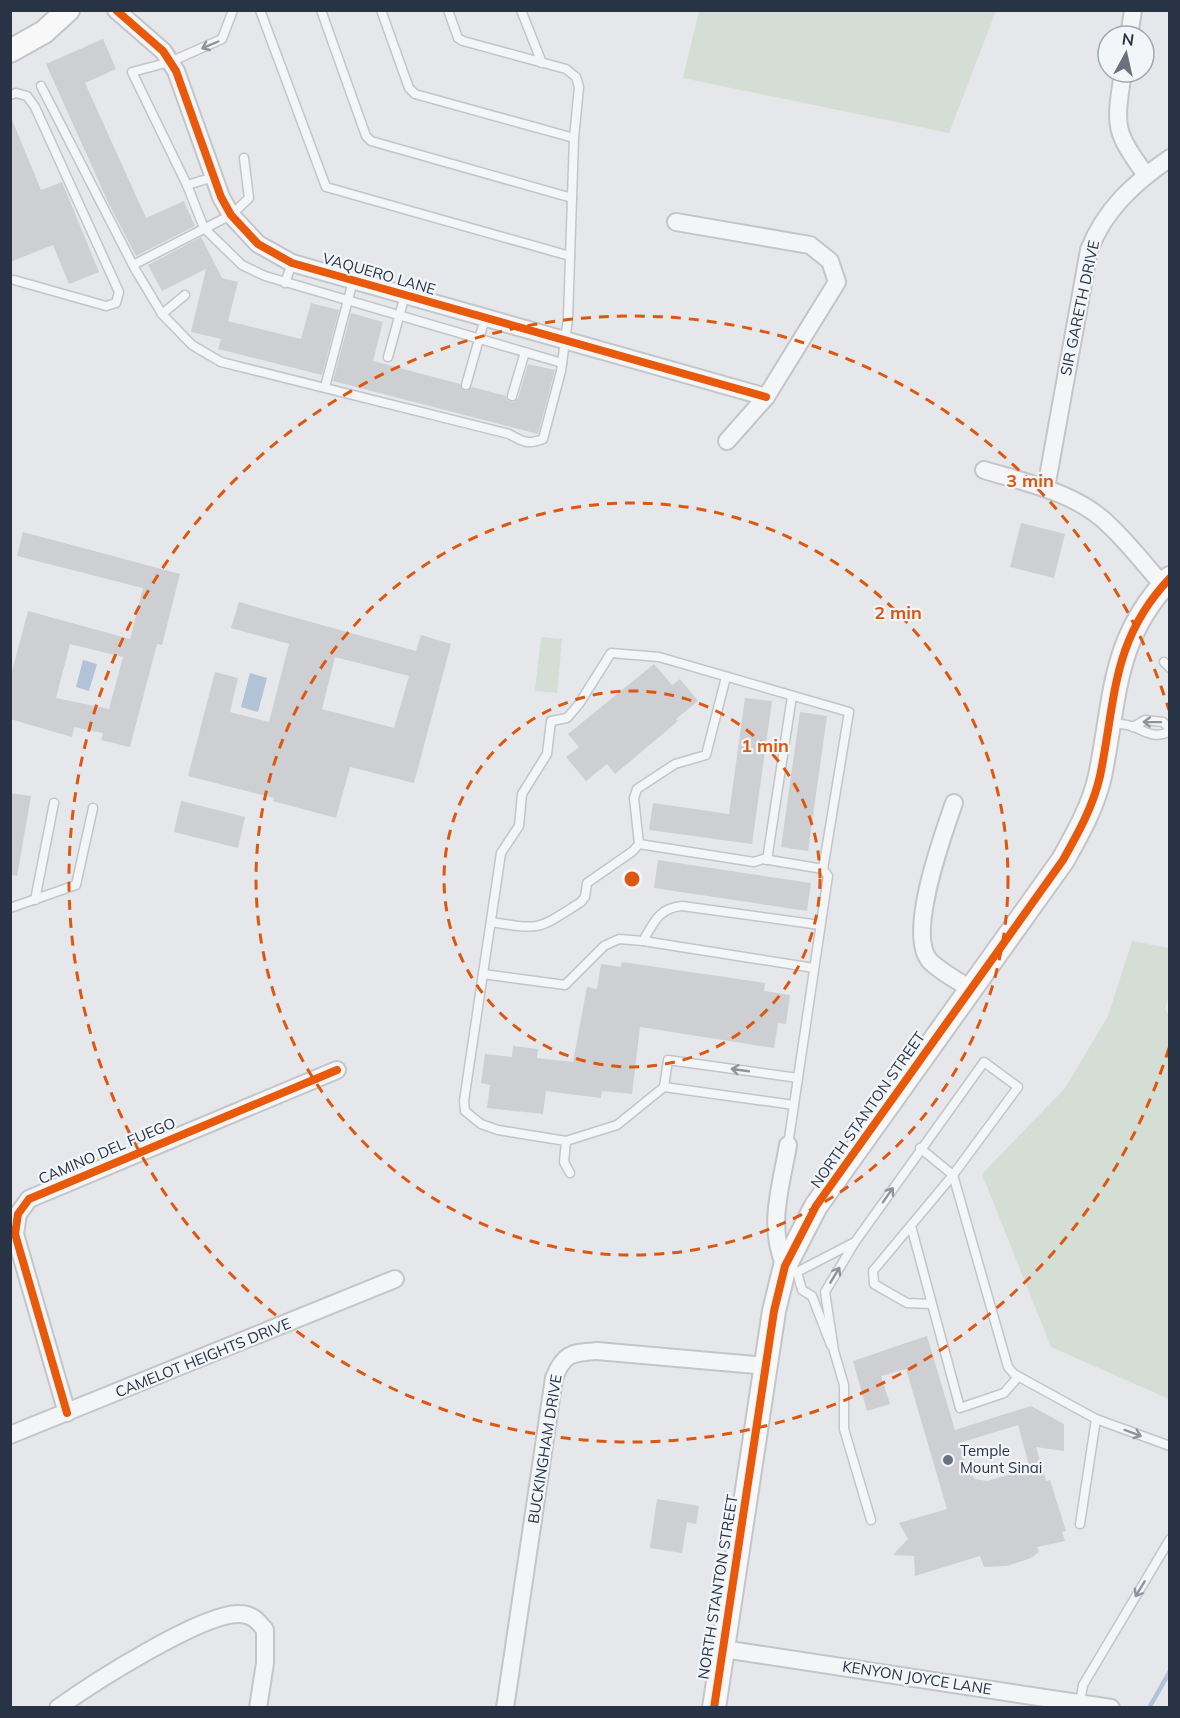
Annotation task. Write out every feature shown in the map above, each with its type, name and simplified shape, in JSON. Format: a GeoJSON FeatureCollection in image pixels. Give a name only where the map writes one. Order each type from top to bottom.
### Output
{"type":"FeatureCollection","features":[{"type":"Feature","properties":{"kind":"street"},"geometry":{"type":"LineString","coordinates":[[10,51],[44,32],[68,10]]}},
{"type":"Feature","properties":{"kind":"street","name":"VAQUERO LANE"},"geometry":{"type":"LineString","coordinates":[[116,10],[142,31],[176,71],[214,177],[231,214],[258,244],[292,262],[353,281],[766,397]]}},
{"type":"Feature","properties":{"kind":"street"},"geometry":{"type":"LineString","coordinates":[[1122,84],[1117,124],[1123,144],[1146,175]]}},
{"type":"Feature","properties":{"kind":"street","name":"SIR GARETH DRIVE"},"geometry":{"type":"LineString","coordinates":[[1046,488],[1089,250],[1098,227],[1119,200],[1146,175],[1170,158]]}},
{"type":"Feature","properties":{"kind":"street"},"geometry":{"type":"LineString","coordinates":[[676,222],[810,245],[830,261],[837,282],[766,397],[727,441]]}},
{"type":"Feature","properties":{"kind":"street"},"geometry":{"type":"LineString","coordinates":[[984,470],[1046,488],[1081,504],[1109,524],[1166,581]]}},
{"type":"Feature","properties":{"kind":"street","name":"NORTH STANTON STREET"},"geometry":{"type":"LineString","coordinates":[[714,1707],[774,1311],[816,1206],[1063,860],[1081,829],[1099,778],[1116,678],[1127,641],[1142,612],[1166,581]]}},
{"type":"Feature","properties":{"kind":"street"},"geometry":{"type":"LineString","coordinates":[[954,803],[938,847],[920,929],[922,946],[930,961],[971,989]]}},
{"type":"Feature","properties":{"kind":"street","name":"CAMINO DEL FUEGO"},"geometry":{"type":"LineString","coordinates":[[67,1413],[15,1234],[18,1214],[29,1199],[337,1070]]}},
{"type":"Feature","properties":{"kind":"street"},"geometry":{"type":"LineString","coordinates":[[788,1145],[774,1226],[777,1248],[791,1269]]}},
{"type":"Feature","properties":{"kind":"street","name":"CAMELOT HEIGHTS DRIVE"},"geometry":{"type":"LineString","coordinates":[[10,1435],[395,1279]]}},
{"type":"Feature","properties":{"kind":"street","name":"BUCKINGHAM DRIVE"},"geometry":{"type":"LineString","coordinates":[[505,1707],[554,1378],[560,1362],[572,1353],[597,1351],[766,1366]]}},
{"type":"Feature","properties":{"kind":"street"},"geometry":{"type":"LineString","coordinates":[[58,1707],[114,1671],[191,1630],[224,1617],[239,1614],[254,1617],[265,1630],[265,1663],[258,1707]]}},
{"type":"Feature","properties":{"kind":"street","name":"KENYON JOYCE LANE"},"geometry":{"type":"LineString","coordinates":[[723,1649],[1111,1707]]}},
{"type":"Feature","properties":{"kind":"lane"},"geometry":{"type":"LineString","coordinates":[[233,10],[222,39],[170,62],[132,72],[187,185],[204,228],[242,265],[285,283],[562,363]]}},
{"type":"Feature","properties":{"kind":"lane"},"geometry":{"type":"LineString","coordinates":[[260,10],[326,188],[570,256]]}},
{"type":"Feature","properties":{"kind":"lane"},"geometry":{"type":"LineString","coordinates":[[321,10],[366,136],[371,141],[572,198]]}},
{"type":"Feature","properties":{"kind":"lane"},"geometry":{"type":"LineString","coordinates":[[381,10],[409,88],[415,94],[574,138]]}},
{"type":"Feature","properties":{"kind":"lane"},"geometry":{"type":"LineString","coordinates":[[40,86],[162,314],[192,345],[221,362],[509,434],[525,444],[533,443],[543,439],[562,363],[565,340],[574,138],[579,87],[576,77],[566,69],[463,41],[458,38],[448,10]]}},
{"type":"Feature","properties":{"kind":"lane"},"geometry":{"type":"LineString","coordinates":[[521,10],[542,63]]}},
{"type":"Feature","properties":{"kind":"lane"},"geometry":{"type":"LineString","coordinates":[[10,96],[16,93],[27,96],[34,106],[119,292],[116,303],[106,306],[14,280]]}},
{"type":"Feature","properties":{"kind":"lane"},"geometry":{"type":"LineString","coordinates":[[134,265],[231,214],[249,198],[244,158]]}},
{"type":"Feature","properties":{"kind":"lane"},"geometry":{"type":"LineString","coordinates":[[187,185],[214,177]]}},
{"type":"Feature","properties":{"kind":"lane"},"geometry":{"type":"LineString","coordinates":[[285,283],[292,262]]}},
{"type":"Feature","properties":{"kind":"lane"},"geometry":{"type":"LineString","coordinates":[[325,387],[353,281]]}},
{"type":"Feature","properties":{"kind":"lane"},"geometry":{"type":"LineString","coordinates":[[162,314],[184,295]]}},
{"type":"Feature","properties":{"kind":"lane"},"geometry":{"type":"LineString","coordinates":[[388,357],[405,295]]}},
{"type":"Feature","properties":{"kind":"lane"},"geometry":{"type":"LineString","coordinates":[[466,385],[485,318]]}},
{"type":"Feature","properties":{"kind":"lane"},"geometry":{"type":"LineString","coordinates":[[512,396],[525,352]]}},
{"type":"Feature","properties":{"kind":"lane"},"geometry":{"type":"LineString","coordinates":[[788,1145],[794,1106],[820,926],[828,876],[823,869],[849,712],[659,657],[611,653],[579,704],[567,718],[551,722],[547,753],[522,794],[519,826],[501,853],[464,1101],[465,1111],[482,1124],[498,1130],[566,1141],[617,1125],[664,1087],[668,1060],[798,1078]]}},
{"type":"Feature","properties":{"kind":"lane"},"geometry":{"type":"LineString","coordinates":[[491,922],[533,929],[542,927],[581,902],[585,897],[586,883],[633,852],[639,844],[634,798],[637,789],[675,764],[706,755],[726,677]]}},
{"type":"Feature","properties":{"kind":"lane"},"geometry":{"type":"LineString","coordinates":[[767,860],[792,696]]}},
{"type":"Feature","properties":{"kind":"lane"},"geometry":{"type":"LineString","coordinates":[[1109,723],[1133,727],[1143,733],[1161,736],[1170,730],[1164,722],[1145,720],[1133,727]]}},
{"type":"Feature","properties":{"kind":"lane"},"geometry":{"type":"LineString","coordinates":[[35,900],[54,802]]}},
{"type":"Feature","properties":{"kind":"lane"},"geometry":{"type":"LineString","coordinates":[[10,908],[76,885],[93,808]]}},
{"type":"Feature","properties":{"kind":"lane"},"geometry":{"type":"LineString","coordinates":[[639,844],[754,862],[767,860],[823,869]]}},
{"type":"Feature","properties":{"kind":"lane"},"geometry":{"type":"LineString","coordinates":[[643,941],[659,914],[670,907],[682,906],[820,926]]}},
{"type":"Feature","properties":{"kind":"lane"},"geometry":{"type":"LineString","coordinates":[[483,974],[565,985],[604,946],[619,939],[814,968]]}},
{"type":"Feature","properties":{"kind":"lane"},"geometry":{"type":"LineString","coordinates":[[834,1351],[825,1292],[855,1242],[920,1148],[984,1062],[1018,1087],[953,1175],[873,1271],[874,1284],[907,1303],[930,1304]]}},
{"type":"Feature","properties":{"kind":"lane"},"geometry":{"type":"LineString","coordinates":[[664,1087],[794,1106]]}},
{"type":"Feature","properties":{"kind":"lane"},"geometry":{"type":"LineString","coordinates":[[566,1141],[564,1162],[570,1173]]}},
{"type":"Feature","properties":{"kind":"lane"},"geometry":{"type":"LineString","coordinates":[[920,1148],[953,1175],[1008,1367],[1018,1377],[1096,1419],[1170,1446]]}},
{"type":"Feature","properties":{"kind":"lane"},"geometry":{"type":"LineString","coordinates":[[910,1226],[960,1408],[1004,1394],[1018,1377]]}},
{"type":"Feature","properties":{"kind":"lane"},"geometry":{"type":"LineString","coordinates":[[855,1242],[791,1269],[802,1290],[812,1296],[834,1351],[844,1385],[844,1429],[871,1520]]}},
{"type":"Feature","properties":{"kind":"lane"},"geometry":{"type":"LineString","coordinates":[[1080,1524],[1096,1419]]}},
{"type":"Feature","properties":{"kind":"lane"},"geometry":{"type":"LineString","coordinates":[[1080,1703],[1083,1685],[1170,1539]]}},
{"type":"Feature","properties":{"kind":"shaded area"},"geometry":{"type":"Polygon","coordinates":[[[699,10],[996,11],[949,133],[683,78],[699,10]]]}},
{"type":"Feature","properties":{"kind":"shaded area"},"geometry":{"type":"Polygon","coordinates":[[[541,637],[562,639],[557,693],[535,691],[541,637]]]}},
{"type":"Feature","properties":{"kind":"shaded area"},"geometry":{"type":"Polygon","coordinates":[[[1132,941],[1169,948],[1169,994],[1165,1009],[1170,1018],[1169,1399],[1051,1347],[982,1174],[1065,1088],[1108,1016],[1132,941]]]}},
{"type":"Feature","properties":{"kind":"water"},"geometry":{"type":"Polygon","coordinates":[[[83,660],[97,664],[89,691],[76,687],[83,660]]]}},
{"type":"Feature","properties":{"kind":"water"},"geometry":{"type":"Polygon","coordinates":[[[250,673],[267,678],[258,712],[241,707],[250,673]]]}},
{"type":"Feature","properties":{"kind":"building"},"geometry":{"type":"Polygon","coordinates":[[[103,39],[116,69],[85,83],[146,218],[184,201],[195,226],[136,256],[108,202],[46,64],[103,39]]]}},
{"type":"Feature","properties":{"kind":"building"},"geometry":{"type":"Polygon","coordinates":[[[10,115],[41,190],[62,182],[99,272],[69,284],[53,245],[10,262],[10,115]]]}},
{"type":"Feature","properties":{"kind":"building"},"geometry":{"type":"Polygon","coordinates":[[[201,237],[222,278],[238,282],[228,321],[301,339],[311,303],[339,310],[322,375],[218,349],[221,339],[191,332],[206,269],[162,291],[148,265],[201,237]]]}},
{"type":"Feature","properties":{"kind":"building"},"geometry":{"type":"Polygon","coordinates":[[[351,313],[383,322],[373,361],[460,384],[465,391],[472,387],[506,396],[508,401],[513,402],[518,398],[528,364],[555,370],[538,434],[333,381],[351,313]]]}},
{"type":"Feature","properties":{"kind":"building"},"geometry":{"type":"Polygon","coordinates":[[[1021,523],[1065,534],[1054,578],[1010,567],[1021,523]]]}},
{"type":"Feature","properties":{"kind":"building"},"geometry":{"type":"Polygon","coordinates":[[[23,532],[180,574],[162,645],[157,644],[130,747],[101,740],[103,733],[74,727],[72,737],[10,719],[10,679],[28,611],[130,639],[143,588],[17,556],[23,532]],[[70,644],[56,698],[109,709],[123,657],[70,644]]]}},
{"type":"Feature","properties":{"kind":"building"},"geometry":{"type":"Polygon","coordinates":[[[239,602],[416,651],[421,635],[451,644],[414,783],[350,767],[336,818],[273,801],[274,798],[188,776],[215,672],[238,678],[230,712],[269,722],[289,644],[231,628],[239,602]],[[335,657],[322,709],[394,728],[409,676],[335,657]]]}},
{"type":"Feature","properties":{"kind":"building"},"geometry":{"type":"Polygon","coordinates":[[[654,664],[672,685],[680,679],[698,701],[676,719],[678,721],[615,774],[607,764],[586,781],[566,757],[579,747],[568,734],[654,664]]]}},
{"type":"Feature","properties":{"kind":"building"},"geometry":{"type":"Polygon","coordinates":[[[745,698],[772,701],[752,844],[649,830],[653,803],[729,814],[745,698]]]}},
{"type":"Feature","properties":{"kind":"building"},"geometry":{"type":"Polygon","coordinates":[[[800,712],[827,716],[808,851],[781,847],[800,712]]]}},
{"type":"Feature","properties":{"kind":"building"},"geometry":{"type":"Polygon","coordinates":[[[10,793],[31,796],[17,876],[10,875],[10,793]]]}},
{"type":"Feature","properties":{"kind":"building"},"geometry":{"type":"Polygon","coordinates":[[[181,801],[245,817],[238,848],[174,832],[181,801]]]}},
{"type":"Feature","properties":{"kind":"building"},"geometry":{"type":"Polygon","coordinates":[[[658,860],[811,883],[807,911],[654,888],[658,860]]]}},
{"type":"Feature","properties":{"kind":"building"},"geometry":{"type":"Polygon","coordinates":[[[622,962],[765,983],[764,991],[790,995],[786,1024],[778,1023],[774,1048],[640,1027],[632,1094],[602,1091],[601,1098],[546,1091],[543,1114],[487,1108],[490,1085],[481,1083],[485,1054],[512,1057],[513,1046],[538,1049],[537,1058],[573,1062],[587,987],[597,989],[601,964],[621,967],[622,962]]]}},
{"type":"Feature","properties":{"kind":"building","name":"Temple Mount Sinai"},"geometry":{"type":"Polygon","coordinates":[[[927,1336],[955,1430],[1031,1406],[1064,1424],[1064,1451],[1036,1447],[1046,1481],[1050,1480],[1066,1531],[1062,1532],[1065,1541],[1037,1547],[1039,1552],[1031,1558],[1007,1566],[984,1567],[980,1556],[915,1576],[914,1556],[893,1555],[908,1539],[899,1523],[947,1509],[906,1369],[881,1376],[890,1404],[867,1411],[853,1361],[927,1336]],[[1018,1425],[959,1443],[967,1470],[975,1479],[987,1481],[1030,1469],[1018,1425]]]}},
{"type":"Feature","properties":{"kind":"building"},"geometry":{"type":"Polygon","coordinates":[[[657,1499],[699,1506],[696,1524],[687,1522],[682,1553],[650,1548],[657,1499]]]}},
{"type":"Feature","properties":{"kind":"waterway"},"geometry":{"type":"LineString","coordinates":[[1149,1708],[1170,1671]]}},
{"type":"Feature","properties":{"kind":"cycle path"},"geometry":{"type":"LineString","coordinates":[[116,10],[163,51],[176,71],[221,197],[231,215],[258,244],[292,263],[766,397]]}},
{"type":"Feature","properties":{"kind":"cycle path"},"geometry":{"type":"LineString","coordinates":[[714,1708],[774,1311],[785,1266],[816,1206],[1063,860],[1084,820],[1097,787],[1119,671],[1126,648],[1136,624],[1170,578]]}},
{"type":"Feature","properties":{"kind":"cycle path"},"geometry":{"type":"LineString","coordinates":[[67,1413],[15,1234],[18,1214],[29,1199],[337,1070]]}},
{"type":"Feature","properties":{"kind":"place","name":"Temple Mount Sinai"},"geometry":{"type":"Point","coordinates":[948,1460]}}]}
